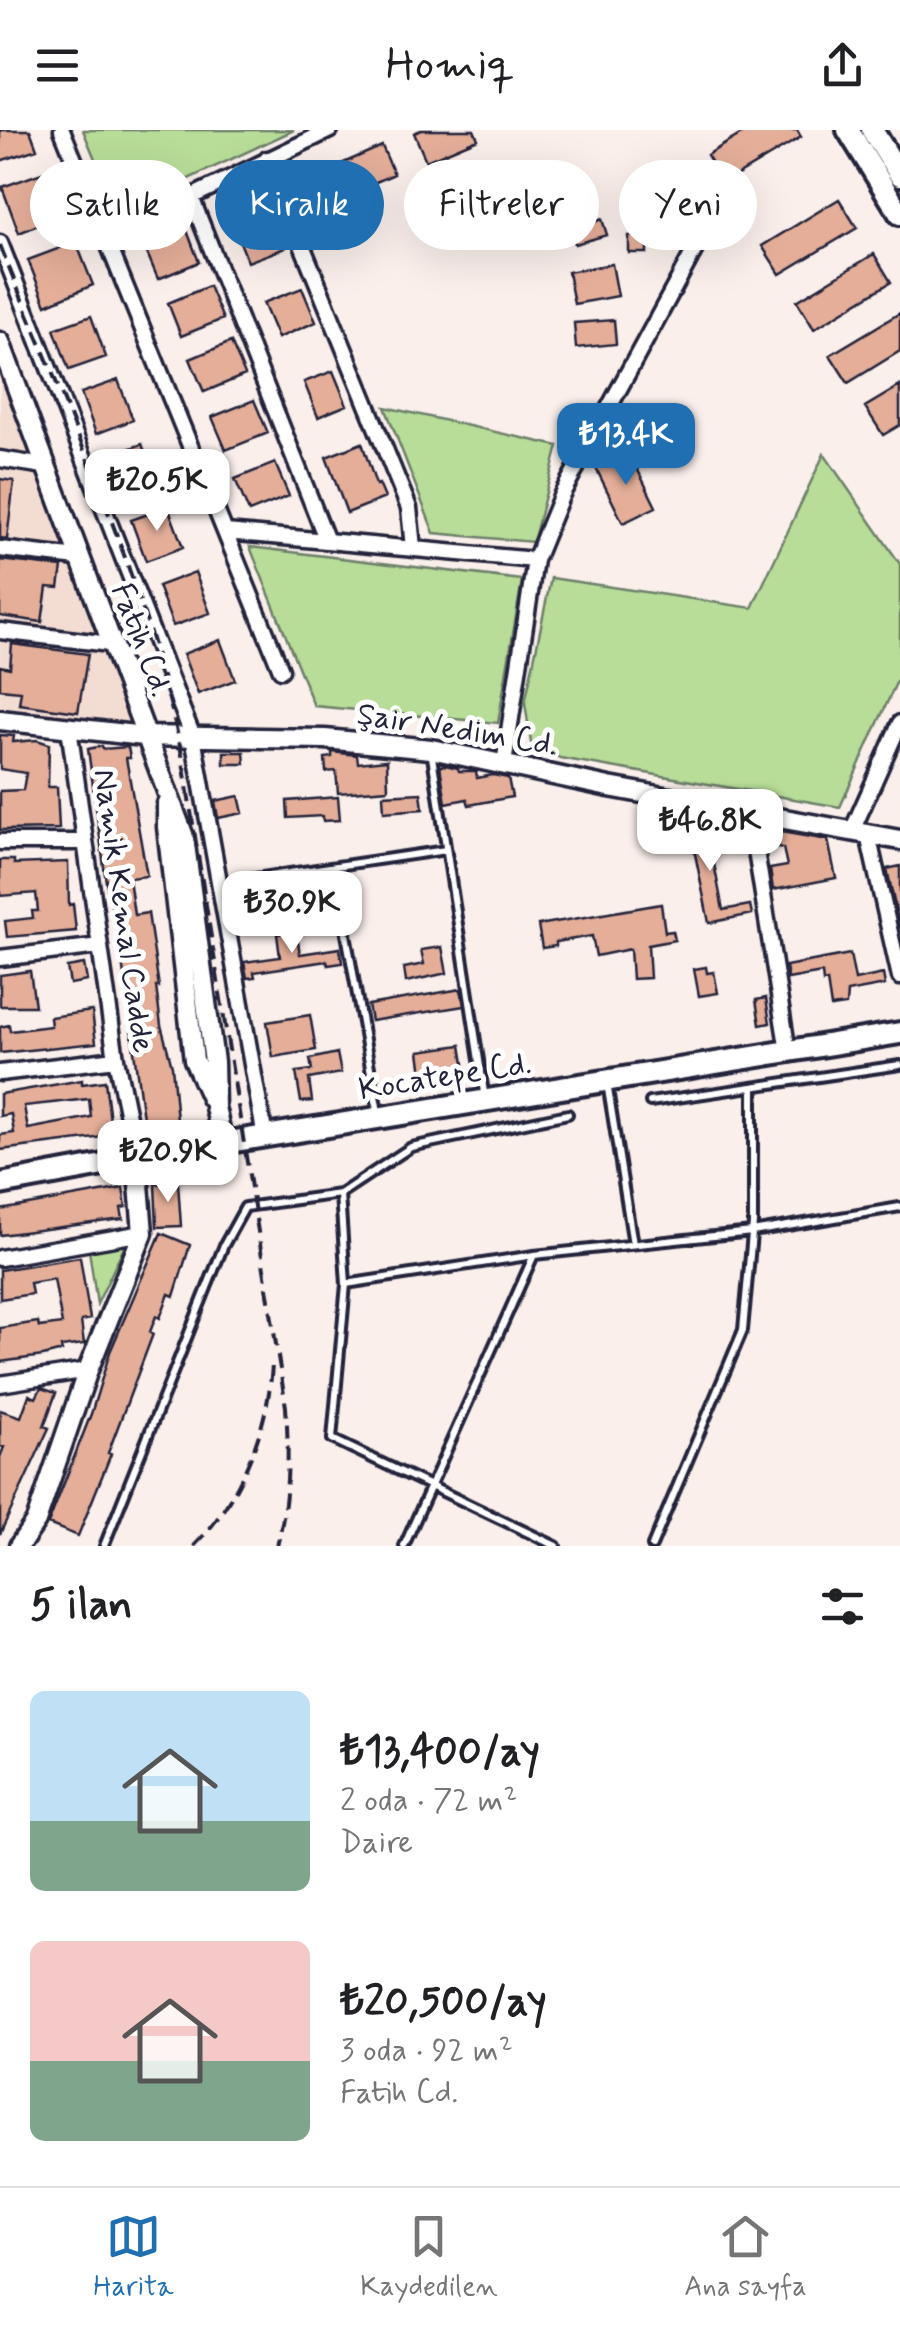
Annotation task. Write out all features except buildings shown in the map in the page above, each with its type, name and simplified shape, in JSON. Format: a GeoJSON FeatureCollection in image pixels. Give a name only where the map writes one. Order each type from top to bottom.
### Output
{"type":"FeatureCollection","features":[{"type":"Feature","properties":{"kind":"main road"},"geometry":{"type":"LineString","coordinates":[[848,130],[900,214]]}},
{"type":"Feature","properties":{"kind":"main road"},"geometry":{"type":"LineString","coordinates":[[872,130],[900,175]]}},
{"type":"Feature","properties":{"kind":"main road","name":"Kocatepe Cd."},"geometry":{"type":"LineString","coordinates":[[0,1184],[223,1143],[900,1034]]}},
{"type":"Feature","properties":{"kind":"street"},"geometry":{"type":"LineString","coordinates":[[62,130],[74,160]]}},
{"type":"Feature","properties":{"kind":"street"},"geometry":{"type":"LineString","coordinates":[[267,160],[330,130]]}},
{"type":"Feature","properties":{"kind":"street"},"geometry":{"type":"LineString","coordinates":[[195,207],[327,540]]}},
{"type":"Feature","properties":{"kind":"street"},"geometry":{"type":"LineString","coordinates":[[0,243],[193,738],[265,1138]]}},
{"type":"Feature","properties":{"kind":"street"},"geometry":{"type":"LineString","coordinates":[[111,250],[281,670]]}},
{"type":"Feature","properties":{"kind":"street"},"geometry":{"type":"LineString","coordinates":[[303,250],[408,508],[413,548]]}},
{"type":"Feature","properties":{"kind":"street"},"geometry":{"type":"LineString","coordinates":[[504,764],[535,560],[562,494],[695,250]]}},
{"type":"Feature","properties":{"kind":"street","name":"Fatih Cd."},"geometry":{"type":"LineString","coordinates":[[0,342],[8,380],[167,789],[167,827],[194,1060],[215,1107],[223,1143]]}},
{"type":"Feature","properties":{"kind":"street"},"geometry":{"type":"LineString","coordinates":[[0,459],[44,466]]}},
{"type":"Feature","properties":{"kind":"street"},"geometry":{"type":"LineString","coordinates":[[226,532],[535,560]]}},
{"type":"Feature","properties":{"kind":"street"},"geometry":{"type":"LineString","coordinates":[[0,548],[78,558]]}},
{"type":"Feature","properties":{"kind":"street"},"geometry":{"type":"LineString","coordinates":[[0,630],[110,644]]}},
{"type":"Feature","properties":{"kind":"street","name":"Şair Nedim Cd."},"geometry":{"type":"LineString","coordinates":[[0,720],[144,736],[325,739],[431,749],[900,840]]}},
{"type":"Feature","properties":{"kind":"street"},"geometry":{"type":"LineString","coordinates":[[900,723],[860,833],[900,977]]}},
{"type":"Feature","properties":{"kind":"street","name":"Namik Kemal Cadde"},"geometry":{"type":"LineString","coordinates":[[69,728],[116,1059],[137,1160]]}},
{"type":"Feature","properties":{"kind":"street"},"geometry":{"type":"LineString","coordinates":[[750,813],[788,1052]]}},
{"type":"Feature","properties":{"kind":"street"},"geometry":{"type":"LineString","coordinates":[[0,842],[83,842]]}},
{"type":"Feature","properties":{"kind":"street"},"geometry":{"type":"LineString","coordinates":[[0,958],[100,946]]}},
{"type":"Feature","properties":{"kind":"street"},"geometry":{"type":"LineString","coordinates":[[0,1073],[116,1059]]}},
{"type":"Feature","properties":{"kind":"street"},"geometry":{"type":"LineString","coordinates":[[19,1546],[36,1521],[88,1370],[143,1234],[137,1160]]}},
{"type":"Feature","properties":{"kind":"street"},"geometry":{"type":"LineString","coordinates":[[0,1258],[143,1234]]}},
{"type":"Feature","properties":{"kind":"street"},"geometry":{"type":"LineString","coordinates":[[0,1384],[88,1370]]}},
{"type":"Feature","properties":{"kind":"lane"},"geometry":{"type":"LineString","coordinates":[[431,749],[485,1100]]}},
{"type":"Feature","properties":{"kind":"lane"},"geometry":{"type":"LineString","coordinates":[[220,883],[446,850]]}},
{"type":"Feature","properties":{"kind":"lane"},"geometry":{"type":"LineString","coordinates":[[334,867],[378,1118]]}},
{"type":"Feature","properties":{"kind":"lane"},"geometry":{"type":"LineString","coordinates":[[650,1102],[900,1065]]}},
{"type":"Feature","properties":{"kind":"lane"},"geometry":{"type":"LineString","coordinates":[[606,1080],[633,1244]]}},
{"type":"Feature","properties":{"kind":"lane"},"geometry":{"type":"LineString","coordinates":[[652,1546],[743,1330],[752,1232],[753,1087]]}},
{"type":"Feature","properties":{"kind":"lane"},"geometry":{"type":"LineString","coordinates":[[104,1546],[224,1245],[245,1206],[340,1194],[411,1147],[568,1114]]}},
{"type":"Feature","properties":{"kind":"lane"},"geometry":{"type":"LineString","coordinates":[[340,1194],[346,1284],[332,1439],[556,1546]]}},
{"type":"Feature","properties":{"kind":"lane"},"geometry":{"type":"LineString","coordinates":[[346,1284],[534,1254],[752,1232],[900,1207]]}},
{"type":"Feature","properties":{"kind":"lane"},"geometry":{"type":"LineString","coordinates":[[404,1546],[534,1254]]}},
{"type":"Feature","properties":{"kind":"shaded area"},"geometry":{"type":"Polygon","coordinates":[[[0,342],[144,736],[0,720],[0,342]]]}},
{"type":"Feature","properties":{"kind":"green space"},"geometry":{"type":"Polygon","coordinates":[[[83,130],[294,130],[229,160],[215,160],[215,167],[195,176],[195,160],[95,160],[83,130]]]}},
{"type":"Feature","properties":{"kind":"green space"},"geometry":{"type":"Polygon","coordinates":[[[385,407],[558,446],[533,542],[434,533],[385,407]]]}},
{"type":"Feature","properties":{"kind":"green space"},"geometry":{"type":"Polygon","coordinates":[[[824,454],[900,564],[900,674],[840,807],[560,758],[531,743],[525,703],[551,578],[752,608],[824,454]]]}},
{"type":"Feature","properties":{"kind":"green space"},"geometry":{"type":"Polygon","coordinates":[[[250,547],[522,580],[498,723],[314,706],[250,547]]]}},
{"type":"Feature","properties":{"kind":"green space"},"geometry":{"type":"Polygon","coordinates":[[[127,1241],[97,1304],[89,1250],[127,1241]]]}},
{"type":"Feature","properties":{"kind":"railway"},"geometry":{"type":"LineString","coordinates":[[0,245],[126,560],[182,755],[286,1407],[287,1477],[277,1546]]}},
{"type":"Feature","properties":{"kind":"railway"},"geometry":{"type":"LineString","coordinates":[[194,1546],[225,1508],[249,1462],[265,1413],[272,1364]]}}]}
